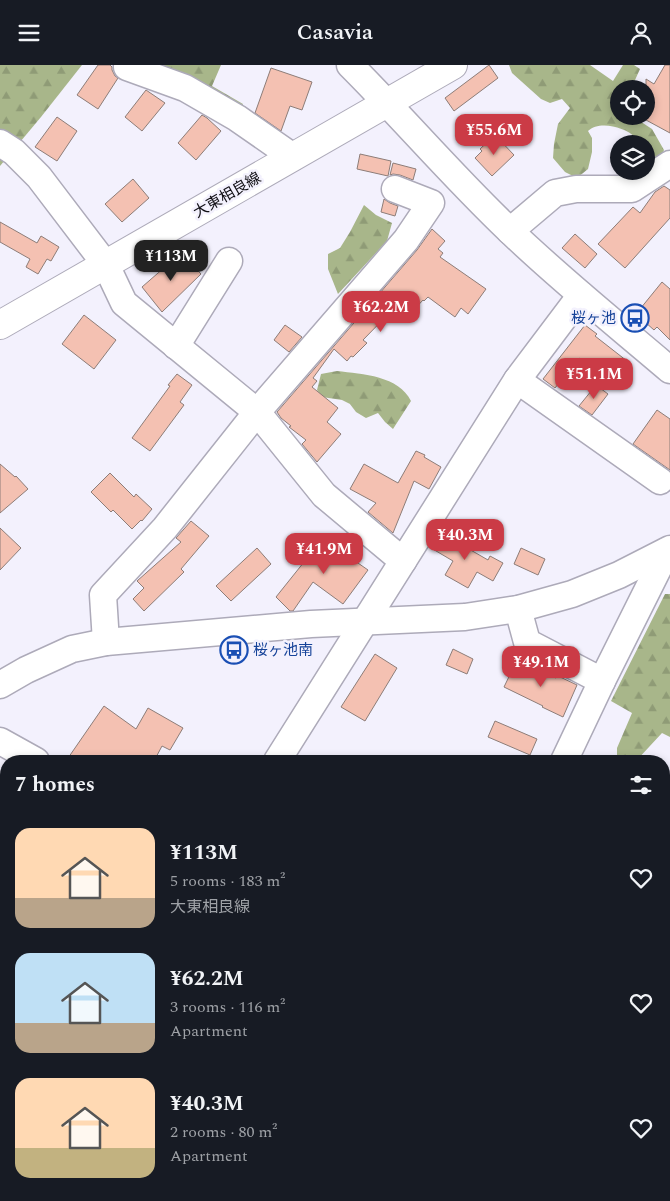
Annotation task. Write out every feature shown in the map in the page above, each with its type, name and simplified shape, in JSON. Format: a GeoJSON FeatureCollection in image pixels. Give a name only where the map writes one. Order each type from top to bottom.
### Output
{"type":"FeatureCollection","features":[{"type":"Feature","properties":{"kind":"main road","name":"大東相良線"},"geometry":{"type":"LineString","coordinates":[[0,325],[453,65]]}},
{"type":"Feature","properties":{"kind":"street"},"geometry":{"type":"LineString","coordinates":[[350,65],[388,103],[443,164],[510,231],[581,295],[670,370]]}},
{"type":"Feature","properties":{"kind":"street"},"geometry":{"type":"LineString","coordinates":[[127,67],[185,88],[236,118],[293,157]]}},
{"type":"Feature","properties":{"kind":"street"},"geometry":{"type":"LineString","coordinates":[[0,143],[14,152],[39,177],[106,265],[124,303],[257,412],[324,495],[403,561]]}},
{"type":"Feature","properties":{"kind":"street"},"geometry":{"type":"LineString","coordinates":[[510,231],[555,193],[576,189],[632,189],[670,164]]}},
{"type":"Feature","properties":{"kind":"street"},"geometry":{"type":"LineString","coordinates":[[106,642],[103,595],[165,528],[257,412],[406,240],[431,203],[395,189]]}},
{"type":"Feature","properties":{"kind":"street"},"geometry":{"type":"LineString","coordinates":[[176,346],[229,261]]}},
{"type":"Feature","properties":{"kind":"street"},"geometry":{"type":"LineString","coordinates":[[281,755],[517,380],[581,295]]}},
{"type":"Feature","properties":{"kind":"street"},"geometry":{"type":"LineString","coordinates":[[517,380],[660,481]]}},
{"type":"Feature","properties":{"kind":"street"},"geometry":{"type":"LineString","coordinates":[[0,685],[26,669],[72,649],[106,642],[311,625],[464,617],[518,609],[572,594],[619,575],[669,550]]}},
{"type":"Feature","properties":{"kind":"street"},"geometry":{"type":"LineString","coordinates":[[567,755],[602,681],[669,550]]}},
{"type":"Feature","properties":{"kind":"street"},"geometry":{"type":"LineString","coordinates":[[518,609],[527,642],[602,681]]}},
{"type":"Feature","properties":{"kind":"street"},"geometry":{"type":"LineString","coordinates":[[0,741],[25,755]]}},
{"type":"Feature","properties":{"kind":"green space"},"geometry":{"type":"Polygon","coordinates":[[[0,65],[82,65],[0,166],[0,65]]]}},
{"type":"Feature","properties":{"kind":"green space"},"geometry":{"type":"Polygon","coordinates":[[[156,65],[221,65],[212,86],[243,104],[240,114],[156,65]]]}},
{"type":"Feature","properties":{"kind":"green space"},"geometry":{"type":"Polygon","coordinates":[[[509,65],[590,65],[612,80],[610,80],[610,125],[646,125],[652,129],[664,150],[660,160],[655,162],[655,135],[633,135],[625,130],[605,125],[588,131],[592,138],[592,152],[588,169],[577,178],[565,172],[553,158],[554,144],[558,124],[570,108],[562,99],[550,103],[541,99],[512,73],[509,65]]]}},
{"type":"Feature","properties":{"kind":"green space"},"geometry":{"type":"Polygon","coordinates":[[[623,65],[634,65],[640,69],[635,80],[614,80],[623,65]]]}},
{"type":"Feature","properties":{"kind":"green space"},"geometry":{"type":"Polygon","coordinates":[[[364,205],[376,215],[392,223],[387,241],[338,294],[328,269],[328,254],[340,248],[364,205]]]}},
{"type":"Feature","properties":{"kind":"green space"},"geometry":{"type":"Polygon","coordinates":[[[337,371],[369,375],[389,381],[405,393],[411,401],[393,429],[378,413],[366,418],[356,412],[350,404],[342,400],[322,397],[317,390],[321,374],[337,371]]]}},
{"type":"Feature","properties":{"kind":"green space"},"geometry":{"type":"Polygon","coordinates":[[[665,594],[670,594],[670,737],[662,733],[642,755],[617,755],[617,748],[632,713],[611,701],[665,594]]]}},
{"type":"Feature","properties":{"kind":"building"},"geometry":{"type":"Polygon","coordinates":[[[98,65],[110,65],[115,76],[118,78],[98,109],[77,95],[98,65]]]}},
{"type":"Feature","properties":{"kind":"building"},"geometry":{"type":"Polygon","coordinates":[[[489,65],[498,78],[454,111],[445,98],[489,65]]]}},
{"type":"Feature","properties":{"kind":"building"},"geometry":{"type":"Polygon","coordinates":[[[665,65],[670,65],[670,133],[655,125],[655,82],[665,65]]]}},
{"type":"Feature","properties":{"kind":"building"},"geometry":{"type":"Polygon","coordinates":[[[271,68],[312,82],[302,110],[290,106],[281,131],[255,113],[271,68]]]}},
{"type":"Feature","properties":{"kind":"building"},"geometry":{"type":"Polygon","coordinates":[[[146,90],[165,103],[142,131],[125,117],[146,90]]]}},
{"type":"Feature","properties":{"kind":"building"},"geometry":{"type":"Polygon","coordinates":[[[202,115],[221,131],[196,160],[178,143],[202,115]]]}},
{"type":"Feature","properties":{"kind":"building"},"geometry":{"type":"Polygon","coordinates":[[[57,117],[77,131],[57,161],[35,147],[57,117]]]}},
{"type":"Feature","properties":{"kind":"building"},"geometry":{"type":"Polygon","coordinates":[[[495,135],[514,155],[492,176],[475,158],[482,151],[480,149],[495,135]]]}},
{"type":"Feature","properties":{"kind":"building"},"geometry":{"type":"Polygon","coordinates":[[[360,154],[391,161],[388,176],[357,169],[360,154]]]}},
{"type":"Feature","properties":{"kind":"building"},"geometry":{"type":"Polygon","coordinates":[[[393,163],[416,169],[413,180],[400,175],[390,175],[393,163]]]}},
{"type":"Feature","properties":{"kind":"building"},"geometry":{"type":"Polygon","coordinates":[[[133,179],[149,198],[122,222],[105,204],[133,179]]]}},
{"type":"Feature","properties":{"kind":"building"},"geometry":{"type":"Polygon","coordinates":[[[664,186],[670,190],[670,218],[625,268],[598,244],[633,207],[640,213],[655,192],[664,186]]]}},
{"type":"Feature","properties":{"kind":"building"},"geometry":{"type":"Polygon","coordinates":[[[384,199],[398,206],[395,216],[381,212],[384,199]]]}},
{"type":"Feature","properties":{"kind":"building"},"geometry":{"type":"Polygon","coordinates":[[[0,222],[37,243],[41,236],[59,247],[51,261],[47,259],[38,274],[26,267],[30,259],[0,242],[0,222]]]}},
{"type":"Feature","properties":{"kind":"building"},"geometry":{"type":"Polygon","coordinates":[[[432,229],[445,241],[438,249],[443,253],[440,257],[486,289],[468,314],[461,308],[455,317],[428,297],[411,313],[400,302],[363,340],[367,343],[353,357],[351,356],[347,361],[334,349],[313,378],[317,381],[312,387],[338,408],[327,422],[341,434],[317,462],[302,444],[306,440],[289,427],[291,426],[277,412],[417,250],[432,229]]]}},
{"type":"Feature","properties":{"kind":"building"},"geometry":{"type":"Polygon","coordinates":[[[575,234],[597,254],[585,268],[562,248],[575,234]]]}},
{"type":"Feature","properties":{"kind":"building"},"geometry":{"type":"Polygon","coordinates":[[[181,253],[201,274],[162,312],[142,287],[181,253]]]}},
{"type":"Feature","properties":{"kind":"building"},"geometry":{"type":"Polygon","coordinates":[[[662,282],[670,289],[670,340],[657,327],[654,330],[636,314],[662,282]]]}},
{"type":"Feature","properties":{"kind":"building"},"geometry":{"type":"Polygon","coordinates":[[[84,315],[116,340],[94,369],[62,344],[84,315]]]}},
{"type":"Feature","properties":{"kind":"building"},"geometry":{"type":"Polygon","coordinates":[[[285,325],[302,337],[289,352],[274,340],[285,325]]]}},
{"type":"Feature","properties":{"kind":"building"},"geometry":{"type":"Polygon","coordinates":[[[585,325],[597,334],[595,336],[627,361],[610,383],[579,358],[555,388],[543,379],[585,325]]]}},
{"type":"Feature","properties":{"kind":"building"},"geometry":{"type":"Polygon","coordinates":[[[177,374],[192,385],[180,402],[184,405],[150,451],[132,438],[177,374]]]}},
{"type":"Feature","properties":{"kind":"building"},"geometry":{"type":"Polygon","coordinates":[[[596,385],[608,394],[592,415],[579,406],[596,385]]]}},
{"type":"Feature","properties":{"kind":"building"},"geometry":{"type":"Polygon","coordinates":[[[657,410],[670,419],[670,470],[633,444],[657,410]]]}},
{"type":"Feature","properties":{"kind":"building"},"geometry":{"type":"Polygon","coordinates":[[[416,451],[441,467],[429,489],[414,481],[393,533],[368,512],[376,503],[350,489],[364,464],[398,483],[416,451]]]}},
{"type":"Feature","properties":{"kind":"building"},"geometry":{"type":"Polygon","coordinates":[[[0,464],[16,476],[28,489],[0,513],[0,464]]]}},
{"type":"Feature","properties":{"kind":"building"},"geometry":{"type":"Polygon","coordinates":[[[110,473],[134,497],[136,494],[152,509],[132,529],[91,492],[110,473]]]}},
{"type":"Feature","properties":{"kind":"building"},"geometry":{"type":"Polygon","coordinates":[[[191,521],[209,536],[181,569],[184,572],[144,611],[133,599],[144,588],[137,581],[181,542],[176,538],[191,521]]]}},
{"type":"Feature","properties":{"kind":"building"},"geometry":{"type":"Polygon","coordinates":[[[0,528],[21,548],[0,570],[0,528]]]}},
{"type":"Feature","properties":{"kind":"building"},"geometry":{"type":"Polygon","coordinates":[[[443,529],[457,537],[455,541],[488,560],[490,556],[503,563],[493,581],[477,572],[468,588],[445,575],[453,561],[431,548],[443,529]]]}},
{"type":"Feature","properties":{"kind":"building"},"geometry":{"type":"Polygon","coordinates":[[[324,537],[368,570],[343,604],[313,582],[293,611],[290,611],[276,597],[324,537]]]}},
{"type":"Feature","properties":{"kind":"building"},"geometry":{"type":"Polygon","coordinates":[[[257,548],[271,564],[231,601],[216,586],[257,548]]]}},
{"type":"Feature","properties":{"kind":"building"},"geometry":{"type":"Polygon","coordinates":[[[521,548],[545,559],[538,575],[514,564],[521,548]]]}},
{"type":"Feature","properties":{"kind":"building"},"geometry":{"type":"Polygon","coordinates":[[[453,649],[473,659],[467,674],[446,665],[453,649]]]}},
{"type":"Feature","properties":{"kind":"building"},"geometry":{"type":"Polygon","coordinates":[[[375,654],[397,668],[365,721],[341,707],[375,654]]]}},
{"type":"Feature","properties":{"kind":"building"},"geometry":{"type":"Polygon","coordinates":[[[517,660],[556,678],[558,676],[577,685],[563,717],[504,687],[517,660]]]}},
{"type":"Feature","properties":{"kind":"building"},"geometry":{"type":"Polygon","coordinates":[[[104,706],[136,729],[148,708],[183,728],[170,750],[162,746],[157,755],[70,755],[104,706]]]}},
{"type":"Feature","properties":{"kind":"building"},"geometry":{"type":"Polygon","coordinates":[[[495,721],[537,739],[530,755],[488,737],[495,721]]]}},
{"type":"Feature","properties":{"kind":"place","name":"桜ヶ池"},"geometry":{"type":"Point","coordinates":[635,318]}},
{"type":"Feature","properties":{"kind":"place","name":"桜ヶ池南"},"geometry":{"type":"Point","coordinates":[234,650]}}]}
